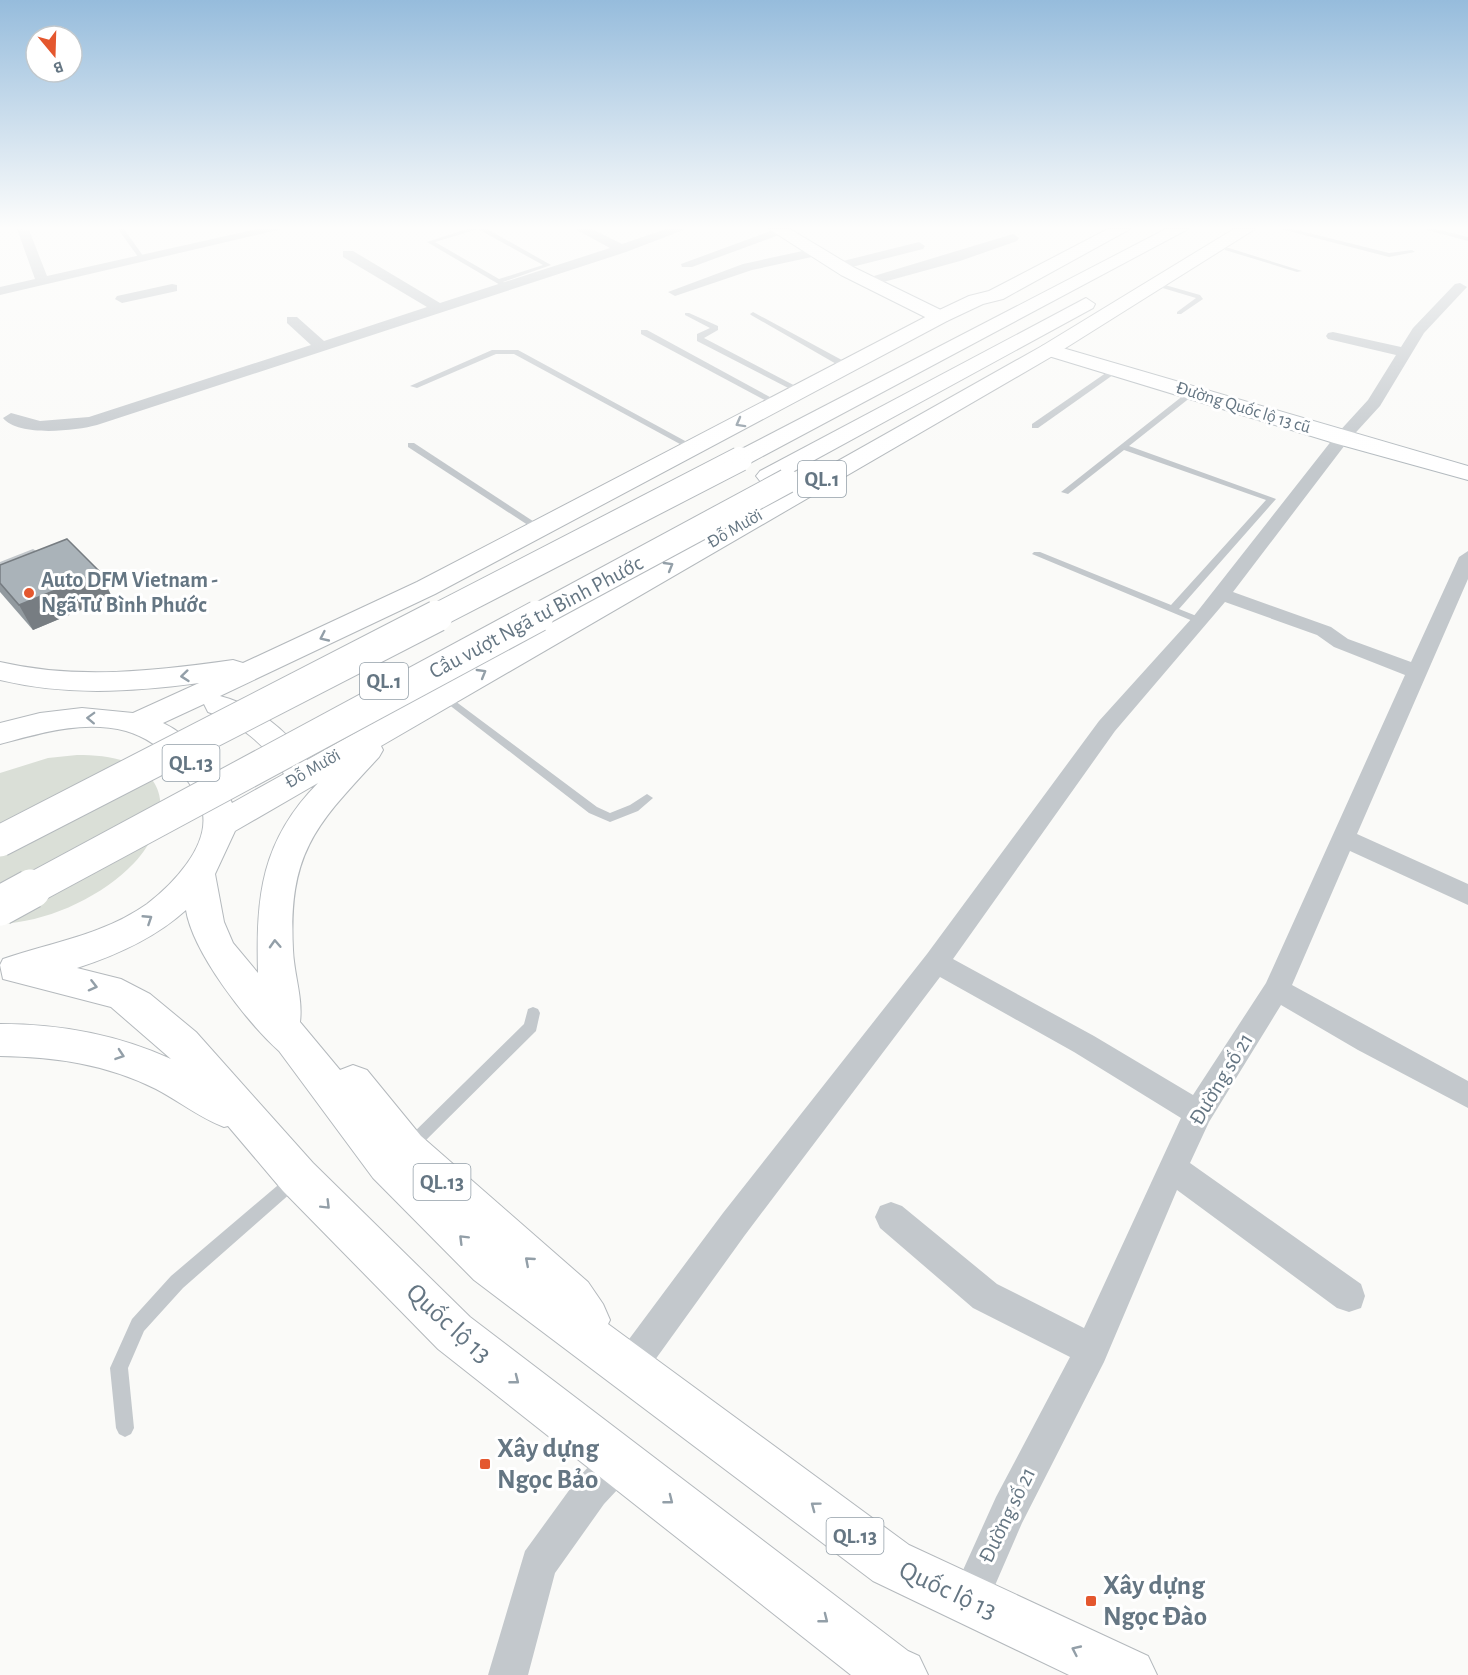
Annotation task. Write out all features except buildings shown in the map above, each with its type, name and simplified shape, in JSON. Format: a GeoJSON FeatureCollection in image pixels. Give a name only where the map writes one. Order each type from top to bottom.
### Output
{"type":"FeatureCollection","features":[{"type":"Feature","properties":{"kind":"main road"},"geometry":{"type":"LineString","coordinates":[[920,307],[940,317],[974,328]]}},
{"type":"Feature","properties":{"kind":"main road"},"geometry":{"type":"LineString","coordinates":[[136,724],[416,593],[961,307]]}},
{"type":"Feature","properties":{"kind":"main road","name":"QL.1"},"geometry":{"type":"LineString","coordinates":[[0,822],[733,455],[1018,307]]}},
{"type":"Feature","properties":{"kind":"main road","name":"Đỗ Mười"},"geometry":{"type":"LineString","coordinates":[[778,479],[1102,307]]}},
{"type":"Feature","properties":{"kind":"main road","name":"Đỗ Mười"},"geometry":{"type":"LineString","coordinates":[[221,824],[1033,345],[1112,307]]}},
{"type":"Feature","properties":{"kind":"main road","name":"Đường Quốc lộ 13 cũ"},"geometry":{"type":"LineString","coordinates":[[1033,345],[1342,438],[1468,473]]}},
{"type":"Feature","properties":{"kind":"main road","name":"Cầu vượt Ngã tư Bình Phước"},"geometry":{"type":"LineString","coordinates":[[0,841],[733,455]]}},
{"type":"Feature","properties":{"kind":"main road","name":"Cầu vượt Ngã tư Bình Phước"},"geometry":{"type":"LineString","coordinates":[[0,887],[778,479]]}},
{"type":"Feature","properties":{"kind":"main road","name":"Cầu vượt Ngã tư Bình Phước"},"geometry":{"type":"LineString","coordinates":[[0,906],[778,479]]}},
{"type":"Feature","properties":{"kind":"main road"},"geometry":{"type":"LineString","coordinates":[[0,671],[42,680],[114,681],[264,665]]}},
{"type":"Feature","properties":{"kind":"main road"},"geometry":{"type":"LineString","coordinates":[[187,701],[226,706],[243,716],[286,755],[300,776]]}},
{"type":"Feature","properties":{"kind":"main road","name":"QL.13"},"geometry":{"type":"LineString","coordinates":[[0,707],[45,721]]}},
{"type":"Feature","properties":{"kind":"main road","name":"QL.13"},"geometry":{"type":"LineString","coordinates":[[0,734],[45,721],[93,717],[136,724],[165,736],[188,759],[219,806],[221,824]]}},
{"type":"Feature","properties":{"kind":"main road"},"geometry":{"type":"LineString","coordinates":[[273,1007],[276,973],[274,917],[283,863],[299,830],[322,798],[395,723]]}},
{"type":"Feature","properties":{"kind":"main road"},"geometry":{"type":"LineString","coordinates":[[8,969],[72,957],[116,939],[154,916],[179,895],[198,874],[209,855],[221,824]]}},
{"type":"Feature","properties":{"kind":"main road","name":"Quốc lộ 13"},"geometry":{"type":"LineString","coordinates":[[198,874],[210,936],[228,964],[273,1007],[309,1028],[406,1149],[572,1298],[619,1359]]}},
{"type":"Feature","properties":{"kind":"main road","name":"Quốc lộ 13"},"geometry":{"type":"LineString","coordinates":[[8,969],[124,996],[182,1044],[298,1178],[454,1333],[889,1670],[900,1675]]}},
{"type":"Feature","properties":{"kind":"main road","name":"Quốc lộ 13"},"geometry":{"type":"LineString","coordinates":[[273,1007],[293,1039],[387,1164],[490,1265],[891,1563],[1129,1675]]}},
{"type":"Feature","properties":{"kind":"main road"},"geometry":{"type":"LineString","coordinates":[[0,1040],[59,1041],[119,1054],[196,1090],[257,1132]]}},
{"type":"Feature","properties":{"kind":"street"},"geometry":{"type":"LineString","coordinates":[[11,418],[20,423],[58,425],[92,422],[445,307]]}},
{"type":"Feature","properties":{"kind":"street"},"geometry":{"type":"LineString","coordinates":[[619,1359],[734,1224],[936,962],[1107,726],[1200,621],[1342,438],[1374,403],[1418,331],[1441,307]]}},
{"type":"Feature","properties":{"kind":"street"},"geometry":{"type":"LineString","coordinates":[[292,320],[322,347]]}},
{"type":"Feature","properties":{"kind":"street"},"geometry":{"type":"LineString","coordinates":[[1333,336],[1404,352]]}},
{"type":"Feature","properties":{"kind":"street","name":"Đường số 21"},"geometry":{"type":"LineString","coordinates":[[969,1599],[1008,1510],[1092,1350],[1198,1113],[1277,989],[1468,557]]}},
{"type":"Feature","properties":{"kind":"street"},"geometry":{"type":"LineString","coordinates":[[1221,594],[1324,631],[1341,643],[1417,672]]}},
{"type":"Feature","properties":{"kind":"street"},"geometry":{"type":"LineString","coordinates":[[1345,839],[1468,895]]}},
{"type":"Feature","properties":{"kind":"street"},"geometry":{"type":"LineString","coordinates":[[936,962],[1084,1044],[1198,1113]]}},
{"type":"Feature","properties":{"kind":"street"},"geometry":{"type":"LineString","coordinates":[[1277,989],[1368,1042],[1468,1095]]}},
{"type":"Feature","properties":{"kind":"street"},"geometry":{"type":"LineString","coordinates":[[1173,1168],[1349,1296]]}},
{"type":"Feature","properties":{"kind":"street"},"geometry":{"type":"LineString","coordinates":[[891,1217],[985,1296],[1092,1350]]}},
{"type":"Feature","properties":{"kind":"street"},"geometry":{"type":"LineString","coordinates":[[508,1675],[538,1564],[591,1491],[619,1461]]}},
{"type":"Feature","properties":{"kind":"lane"},"geometry":{"type":"LineString","coordinates":[[1179,313],[1188,307]]}},
{"type":"Feature","properties":{"kind":"lane"},"geometry":{"type":"LineString","coordinates":[[687,314],[715,328],[700,336],[700,339],[801,391]]}},
{"type":"Feature","properties":{"kind":"lane"},"geometry":{"type":"LineString","coordinates":[[753,314],[848,368]]}},
{"type":"Feature","properties":{"kind":"lane"},"geometry":{"type":"LineString","coordinates":[[644,332],[777,403]]}},
{"type":"Feature","properties":{"kind":"lane"},"geometry":{"type":"LineString","coordinates":[[414,386],[495,352],[515,352],[694,448]]}},
{"type":"Feature","properties":{"kind":"lane"},"geometry":{"type":"LineString","coordinates":[[1035,426],[1116,370]]}},
{"type":"Feature","properties":{"kind":"lane"},"geometry":{"type":"LineString","coordinates":[[1065,492],[1192,393]]}},
{"type":"Feature","properties":{"kind":"lane"},"geometry":{"type":"LineString","coordinates":[[411,445],[540,529]]}},
{"type":"Feature","properties":{"kind":"lane"},"geometry":{"type":"LineString","coordinates":[[1124,447],[1272,499],[1173,610]]}},
{"type":"Feature","properties":{"kind":"lane"},"geometry":{"type":"LineString","coordinates":[[0,565],[33,552]]}},
{"type":"Feature","properties":{"kind":"lane"},"geometry":{"type":"LineString","coordinates":[[1037,554],[1200,621]]}},
{"type":"Feature","properties":{"kind":"lane"},"geometry":{"type":"LineString","coordinates":[[443,695],[593,810],[610,818],[634,808],[647,798]]}},
{"type":"Feature","properties":{"kind":"lane"},"geometry":{"type":"LineString","coordinates":[[406,1149],[531,1027],[533,1012]]}},
{"type":"Feature","properties":{"kind":"lane"},"geometry":{"type":"LineString","coordinates":[[124,1428],[119,1368],[138,1325],[177,1282],[298,1178]]}},
{"type":"Feature","properties":{"kind":"shaded area"},"geometry":{"type":"Polygon","coordinates":[[[77,755],[115,758],[127,762],[144,771],[155,783],[160,797],[160,812],[149,843],[128,869],[85,899],[52,914],[0,924],[0,773],[48,758],[77,755]]]}},
{"type":"Feature","properties":{"kind":"place","name":"Auto DFM Vietnam - Ngã Tư Bình Phước"},"geometry":{"type":"Point","coordinates":[29,593]}},
{"type":"Feature","properties":{"kind":"place","name":"Xây dựng Ngọc Bảo"},"geometry":{"type":"Point","coordinates":[485,1464]}},
{"type":"Feature","properties":{"kind":"place","name":"Xây dựng Ngọc Đào"},"geometry":{"type":"Point","coordinates":[1091,1601]}}]}
